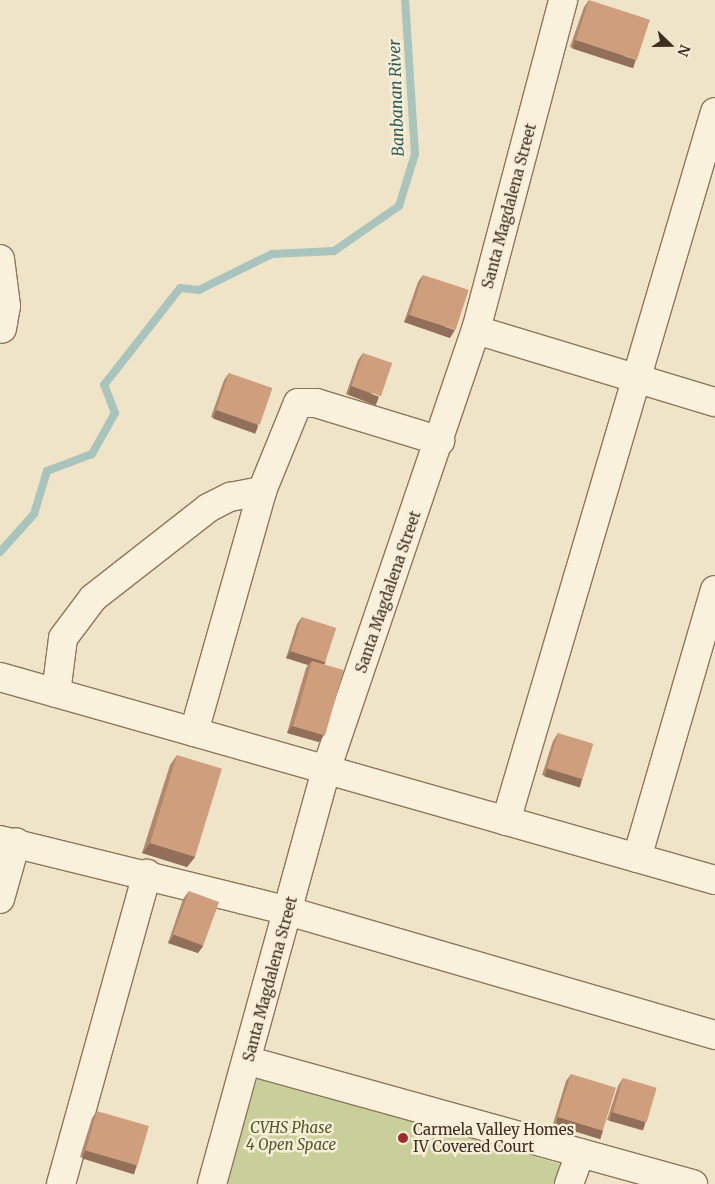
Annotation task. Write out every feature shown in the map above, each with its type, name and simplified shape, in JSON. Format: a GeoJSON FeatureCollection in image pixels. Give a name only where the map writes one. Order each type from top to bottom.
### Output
{"type":"FeatureCollection","features":[{"type":"Feature","properties":{"kind":"street","name":"Santa Magdalena Street"},"geometry":{"type":"LineString","coordinates":[[212,1184],[249,1061],[326,770],[476,330],[563,0]]}},
{"type":"Feature","properties":{"kind":"street"},"geometry":{"type":"LineString","coordinates":[[506,821],[634,378],[715,112]]}},
{"type":"Feature","properties":{"kind":"street"},"geometry":{"type":"LineString","coordinates":[[0,259],[6,306],[2,329]]}},
{"type":"Feature","properties":{"kind":"street"},"geometry":{"type":"LineString","coordinates":[[476,330],[715,402]]}},
{"type":"Feature","properties":{"kind":"street"},"geometry":{"type":"LineString","coordinates":[[194,732],[262,491],[298,403],[316,403],[440,440]]}},
{"type":"Feature","properties":{"kind":"street"},"geometry":{"type":"LineString","coordinates":[[56,693],[62,638],[93,598],[208,508],[230,497],[262,491]]}},
{"type":"Feature","properties":{"kind":"street"},"geometry":{"type":"LineString","coordinates":[[638,858],[715,590]]}},
{"type":"Feature","properties":{"kind":"street"},"geometry":{"type":"LineString","coordinates":[[0,677],[715,880]]}},
{"type":"Feature","properties":{"kind":"street"},"geometry":{"type":"LineString","coordinates":[[0,899],[8,841],[147,874],[288,911],[715,1035]]}},
{"type":"Feature","properties":{"kind":"street"},"geometry":{"type":"LineString","coordinates":[[61,1184],[147,874]]}},
{"type":"Feature","properties":{"kind":"street"},"geometry":{"type":"LineString","coordinates":[[249,1061],[693,1184]]}},
{"type":"Feature","properties":{"kind":"street"},"geometry":{"type":"LineString","coordinates":[[569,1184],[580,1153]]}},
{"type":"Feature","properties":{"kind":"green space","name":"CVHS Phase 4 Open Space"},"geometry":{"type":"Polygon","coordinates":[[[258,1076],[567,1166],[561,1184],[226,1184],[258,1076]]]}},
{"type":"Feature","properties":{"kind":"building"},"geometry":{"type":"Polygon","coordinates":[[[589,0],[650,20],[637,60],[576,40],[589,0]]]}},
{"type":"Feature","properties":{"kind":"building"},"geometry":{"type":"Polygon","coordinates":[[[423,275],[469,290],[456,330],[410,315],[423,275]]]}},
{"type":"Feature","properties":{"kind":"building"},"geometry":{"type":"Polygon","coordinates":[[[363,353],[392,363],[381,396],[352,386],[363,353]]]}},
{"type":"Feature","properties":{"kind":"building"},"geometry":{"type":"Polygon","coordinates":[[[229,373],[272,388],[260,425],[216,410],[229,373]]]}},
{"type":"Feature","properties":{"kind":"building"},"geometry":{"type":"Polygon","coordinates":[[[302,617],[336,628],[325,662],[291,651],[302,617]]]}},
{"type":"Feature","properties":{"kind":"building"},"geometry":{"type":"Polygon","coordinates":[[[312,661],[344,670],[325,735],[293,726],[312,661]]]}},
{"type":"Feature","properties":{"kind":"building"},"geometry":{"type":"Polygon","coordinates":[[[558,733],[593,744],[583,779],[547,768],[558,733]]]}},
{"type":"Feature","properties":{"kind":"building"},"geometry":{"type":"Polygon","coordinates":[[[177,755],[222,769],[195,857],[150,843],[177,755]]]}},
{"type":"Feature","properties":{"kind":"building"},"geometry":{"type":"Polygon","coordinates":[[[189,891],[219,902],[203,945],[173,934],[189,891]]]}},
{"type":"Feature","properties":{"kind":"building"},"geometry":{"type":"Polygon","coordinates":[[[571,1074],[616,1088],[603,1131],[558,1117],[571,1074]]]}},
{"type":"Feature","properties":{"kind":"building"},"geometry":{"type":"Polygon","coordinates":[[[623,1078],[657,1088],[647,1122],[613,1113],[623,1078]]]}},
{"type":"Feature","properties":{"kind":"building"},"geometry":{"type":"Polygon","coordinates":[[[97,1111],[149,1126],[138,1165],[86,1150],[97,1111]]]}},
{"type":"Feature","properties":{"kind":"waterway","name":"Banbanan River"},"geometry":{"type":"LineString","coordinates":[[0,552],[34,514],[47,471],[92,454],[115,413],[104,385],[180,288],[199,290],[272,254],[334,251],[399,206],[415,154],[405,0]]}},
{"type":"Feature","properties":{"kind":"place","name":"Carmela Valley Homes IV Covered Court"},"geometry":{"type":"Point","coordinates":[403,1138]}}]}
